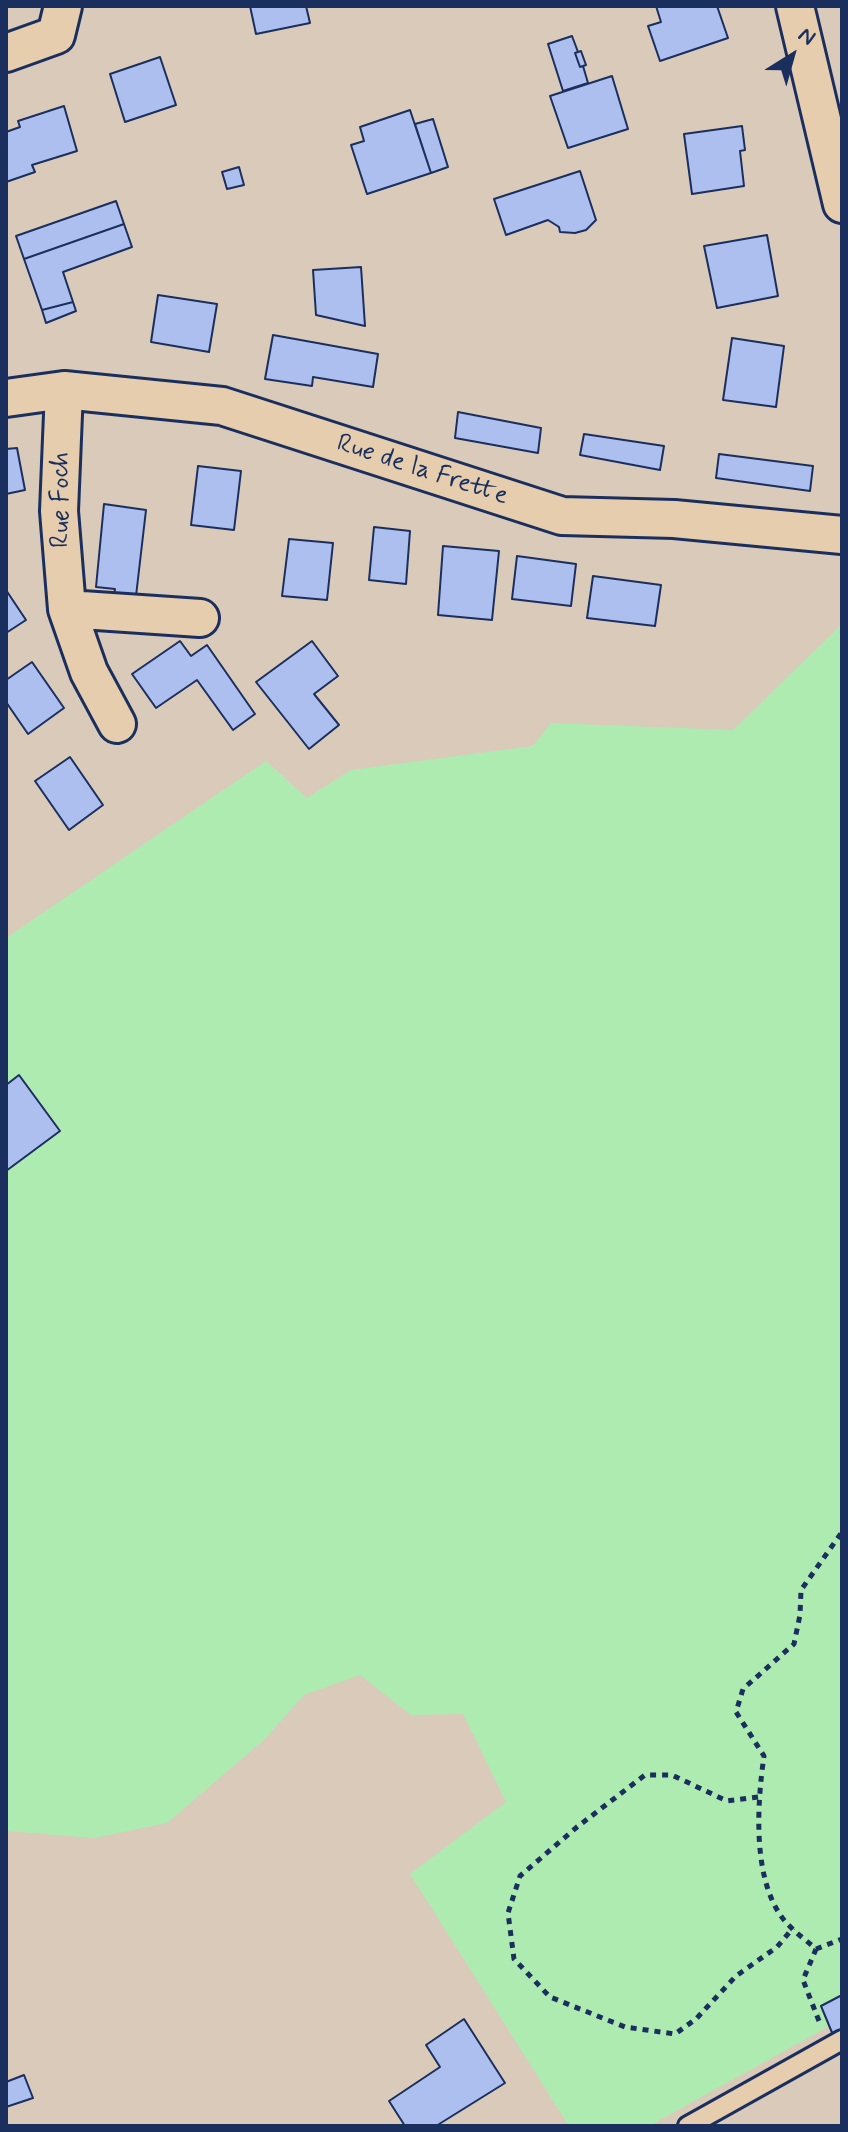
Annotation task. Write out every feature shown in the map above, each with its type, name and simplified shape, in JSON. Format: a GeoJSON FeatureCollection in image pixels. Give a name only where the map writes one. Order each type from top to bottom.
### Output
{"type":"FeatureCollection","features":[{"type":"Feature","properties":{"kind":"street"},"geometry":{"type":"LineString","coordinates":[[6,53],[56,35],[63,6]]}},
{"type":"Feature","properties":{"kind":"street"},"geometry":{"type":"LineString","coordinates":[[795,6],[842,204]]}},
{"type":"Feature","properties":{"kind":"street","name":"Rue de la Frette"},"geometry":{"type":"LineString","coordinates":[[6,398],[64,390],[222,406],[562,516],[674,519],[842,535]]}},
{"type":"Feature","properties":{"kind":"street","name":"Rue Foch"},"geometry":{"type":"LineString","coordinates":[[64,390],[59,511],[67,609],[89,672],[117,724]]}},
{"type":"Feature","properties":{"kind":"street"},"geometry":{"type":"LineString","coordinates":[[67,609],[200,618]]}},
{"type":"Feature","properties":{"kind":"lane"},"geometry":{"type":"LineString","coordinates":[[688,2126],[839,2042]]}},
{"type":"Feature","properties":{"kind":"path"},"geometry":{"type":"LineString","coordinates":[[816,1949],[784,1920],[771,1899],[762,1870],[758,1797],[764,1756],[736,1712],[743,1689],[794,1644],[801,1590],[842,1532]]}},
{"type":"Feature","properties":{"kind":"path"},"geometry":{"type":"LineString","coordinates":[[758,1797],[727,1801],[672,1775],[645,1775],[520,1876],[508,1913],[514,1959],[550,1997],[625,2027],[675,2034],[696,2019],[736,1976],[777,1947],[793,1928]]}},
{"type":"Feature","properties":{"kind":"path"},"geometry":{"type":"LineString","coordinates":[[839,2042],[822,2030],[803,1980],[816,1949],[842,1939]]}},
{"type":"Feature","properties":{"kind":"green space"},"geometry":{"type":"Polygon","coordinates":[[[842,624],[842,2019],[649,2126],[569,2126],[410,1874],[506,1802],[463,1714],[411,1715],[360,1675],[304,1695],[265,1739],[167,1823],[94,1838],[6,1831],[6,938],[266,761],[307,798],[351,770],[533,746],[551,723],[733,730],[842,624]]]}},
{"type":"Feature","properties":{"kind":"building"},"geometry":{"type":"Polygon","coordinates":[[[250,6],[306,6],[310,23],[256,34],[250,6]]]}},
{"type":"Feature","properties":{"kind":"building"},"geometry":{"type":"Polygon","coordinates":[[[656,6],[717,6],[728,38],[660,61],[648,26],[661,22],[656,6]]]}},
{"type":"Feature","properties":{"kind":"building"},"geometry":{"type":"Polygon","coordinates":[[[572,36],[578,52],[575,53],[588,83],[563,91],[548,44],[572,36]]]}},
{"type":"Feature","properties":{"kind":"building"},"geometry":{"type":"Polygon","coordinates":[[[581,51],[586,65],[580,67],[575,53],[581,51]]]}},
{"type":"Feature","properties":{"kind":"building"},"geometry":{"type":"Polygon","coordinates":[[[160,57],[176,105],[125,122],[110,74],[160,57]]]}},
{"type":"Feature","properties":{"kind":"building"},"geometry":{"type":"Polygon","coordinates":[[[612,76],[628,129],[568,148],[550,96],[612,76]]]}},
{"type":"Feature","properties":{"kind":"building"},"geometry":{"type":"Polygon","coordinates":[[[64,106],[77,151],[32,165],[35,172],[6,182],[6,132],[20,127],[18,121],[64,106]]]}},
{"type":"Feature","properties":{"kind":"building"},"geometry":{"type":"Polygon","coordinates":[[[410,110],[431,173],[367,194],[351,145],[364,141],[360,127],[410,110]]]}},
{"type":"Feature","properties":{"kind":"building"},"geometry":{"type":"Polygon","coordinates":[[[433,119],[448,167],[431,173],[415,124],[433,119]]]}},
{"type":"Feature","properties":{"kind":"building"},"geometry":{"type":"Polygon","coordinates":[[[742,126],[745,150],[740,151],[744,186],[692,194],[684,134],[742,126]]]}},
{"type":"Feature","properties":{"kind":"building"},"geometry":{"type":"Polygon","coordinates":[[[239,167],[244,185],[227,189],[222,172],[239,167]]]}},
{"type":"Feature","properties":{"kind":"building"},"geometry":{"type":"Polygon","coordinates":[[[580,171],[596,220],[586,230],[560,232],[559,227],[548,220],[506,235],[494,199],[580,171]]]}},
{"type":"Feature","properties":{"kind":"building"},"geometry":{"type":"Polygon","coordinates":[[[116,201],[124,224],[24,259],[16,236],[116,201]]]}},
{"type":"Feature","properties":{"kind":"building"},"geometry":{"type":"Polygon","coordinates":[[[124,224],[132,247],[63,272],[73,302],[42,310],[24,259],[124,224]]]}},
{"type":"Feature","properties":{"kind":"building"},"geometry":{"type":"Polygon","coordinates":[[[767,235],[778,296],[717,308],[704,246],[767,235]]]}},
{"type":"Feature","properties":{"kind":"building"},"geometry":{"type":"Polygon","coordinates":[[[361,267],[365,326],[316,315],[313,270],[361,267]]]}},
{"type":"Feature","properties":{"kind":"building"},"geometry":{"type":"Polygon","coordinates":[[[158,295],[217,304],[209,352],[151,342],[158,295]]]}},
{"type":"Feature","properties":{"kind":"building"},"geometry":{"type":"Polygon","coordinates":[[[73,302],[76,311],[46,323],[42,310],[73,302]]]}},
{"type":"Feature","properties":{"kind":"building"},"geometry":{"type":"Polygon","coordinates":[[[273,335],[378,354],[373,387],[313,377],[312,386],[265,379],[273,335]]]}},
{"type":"Feature","properties":{"kind":"building"},"geometry":{"type":"Polygon","coordinates":[[[732,338],[784,346],[776,407],[723,400],[732,338]]]}},
{"type":"Feature","properties":{"kind":"building"},"geometry":{"type":"Polygon","coordinates":[[[458,412],[541,428],[538,453],[455,438],[458,412]]]}},
{"type":"Feature","properties":{"kind":"building"},"geometry":{"type":"Polygon","coordinates":[[[584,434],[664,446],[660,470],[580,455],[584,434]]]}},
{"type":"Feature","properties":{"kind":"building"},"geometry":{"type":"Polygon","coordinates":[[[17,448],[25,490],[6,494],[6,449],[17,448]]]}},
{"type":"Feature","properties":{"kind":"building"},"geometry":{"type":"Polygon","coordinates":[[[719,454],[813,466],[810,491],[716,478],[719,454]]]}},
{"type":"Feature","properties":{"kind":"building"},"geometry":{"type":"Polygon","coordinates":[[[198,466],[241,471],[234,530],[191,525],[198,466]]]}},
{"type":"Feature","properties":{"kind":"building"},"geometry":{"type":"Polygon","coordinates":[[[104,504],[146,510],[136,596],[114,594],[115,589],[96,587],[104,504]]]}},
{"type":"Feature","properties":{"kind":"building"},"geometry":{"type":"Polygon","coordinates":[[[374,527],[410,531],[406,584],[369,580],[374,527]]]}},
{"type":"Feature","properties":{"kind":"building"},"geometry":{"type":"Polygon","coordinates":[[[289,539],[333,543],[327,600],[282,596],[289,539]]]}},
{"type":"Feature","properties":{"kind":"building"},"geometry":{"type":"Polygon","coordinates":[[[443,546],[499,551],[492,620],[438,615],[443,546]]]}},
{"type":"Feature","properties":{"kind":"building"},"geometry":{"type":"Polygon","coordinates":[[[517,556],[576,564],[571,606],[512,599],[517,556]]]}},
{"type":"Feature","properties":{"kind":"building"},"geometry":{"type":"Polygon","coordinates":[[[593,576],[661,585],[655,626],[587,618],[593,576]]]}},
{"type":"Feature","properties":{"kind":"building"},"geometry":{"type":"Polygon","coordinates":[[[6,590],[26,620],[6,633],[6,590]]]}},
{"type":"Feature","properties":{"kind":"building"},"geometry":{"type":"Polygon","coordinates":[[[180,641],[191,656],[207,645],[255,714],[233,730],[197,680],[156,708],[132,674],[180,641]]]}},
{"type":"Feature","properties":{"kind":"building"},"geometry":{"type":"Polygon","coordinates":[[[312,641],[338,676],[314,694],[339,725],[309,749],[256,682],[312,641]]]}},
{"type":"Feature","properties":{"kind":"building"},"geometry":{"type":"Polygon","coordinates":[[[32,662],[64,708],[28,734],[6,702],[6,680],[32,662]]]}},
{"type":"Feature","properties":{"kind":"building"},"geometry":{"type":"Polygon","coordinates":[[[70,757],[103,805],[69,830],[35,781],[70,757]]]}},
{"type":"Feature","properties":{"kind":"building"},"geometry":{"type":"Polygon","coordinates":[[[19,1075],[60,1131],[6,1171],[6,1085],[19,1075]]]}},
{"type":"Feature","properties":{"kind":"building"},"geometry":{"type":"Polygon","coordinates":[[[842,1995],[842,2031],[833,2035],[821,2006],[842,1995]]]}},
{"type":"Feature","properties":{"kind":"building"},"geometry":{"type":"Polygon","coordinates":[[[464,2019],[505,2083],[436,2126],[405,2126],[389,2101],[440,2067],[426,2045],[464,2019]]]}},
{"type":"Feature","properties":{"kind":"building"},"geometry":{"type":"Polygon","coordinates":[[[24,2075],[33,2098],[6,2107],[6,2082],[24,2075]]]}}]}
